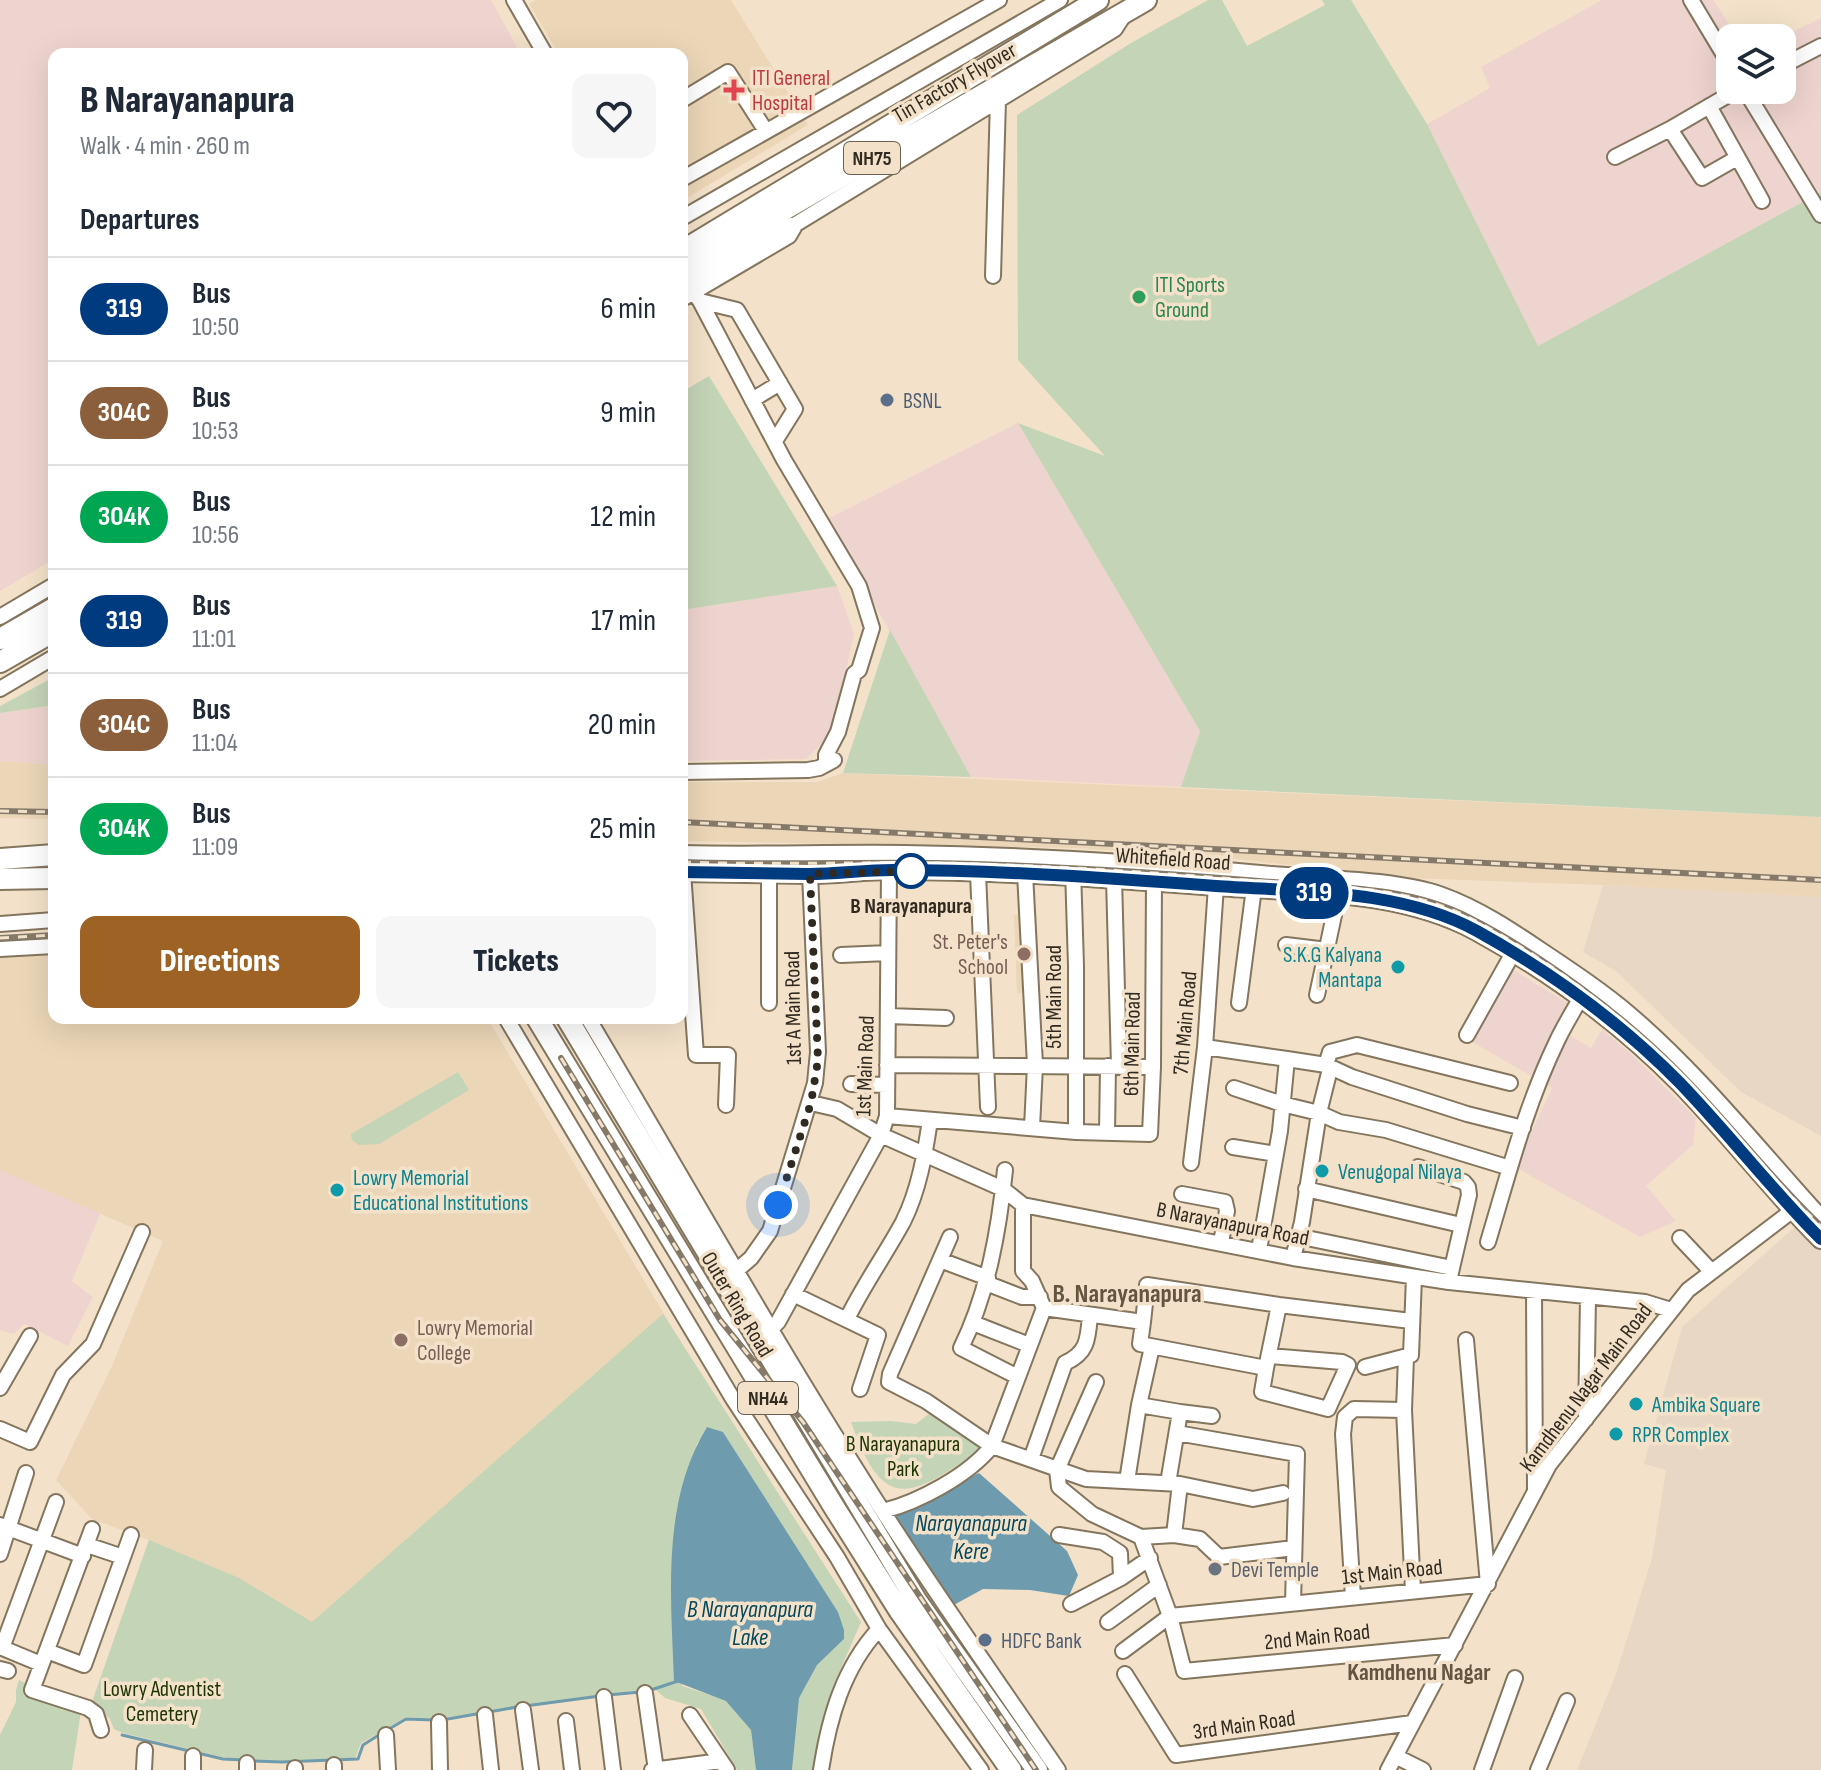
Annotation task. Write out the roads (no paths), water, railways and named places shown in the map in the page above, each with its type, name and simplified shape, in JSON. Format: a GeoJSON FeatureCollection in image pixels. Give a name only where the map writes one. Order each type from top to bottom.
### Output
{"type":"FeatureCollection","features":[{"type":"Feature","properties":{"kind":"highway","name":"NH75"},"geometry":{"type":"LineString","coordinates":[[1127,11],[1146,0]]}},
{"type":"Feature","properties":{"kind":"highway","name":"Tin Factory Flyover"},"geometry":{"type":"LineString","coordinates":[[688,247],[1095,1]]}},
{"type":"Feature","properties":{"kind":"highway","name":"Tin Factory Flyover"},"geometry":{"type":"LineString","coordinates":[[688,289],[1127,11]]}},
{"type":"Feature","properties":{"kind":"highway"},"geometry":{"type":"LineString","coordinates":[[0,639],[48,611]]}},
{"type":"Feature","properties":{"kind":"highway"},"geometry":{"type":"LineString","coordinates":[[0,662],[48,634]]}},
{"type":"Feature","properties":{"kind":"highway"},"geometry":{"type":"LineString","coordinates":[[0,859],[48,855]]}},
{"type":"Feature","properties":{"kind":"highway"},"geometry":{"type":"LineString","coordinates":[[0,879],[47,879]]}},
{"type":"Feature","properties":{"kind":"highway"},"geometry":{"type":"LineString","coordinates":[[0,893],[47,879]]}},
{"type":"Feature","properties":{"kind":"highway","name":"Outer Ring Road"},"geometry":{"type":"LineString","coordinates":[[541,1024],[842,1520],[899,1610],[1011,1770]]}},
{"type":"Feature","properties":{"kind":"highway","name":"Outer Ring Road"},"geometry":{"type":"LineString","coordinates":[[571,1024],[916,1600],[1037,1770]]}},
{"type":"Feature","properties":{"kind":"main road","name":"Whitefield Road"},"geometry":{"type":"LineString","coordinates":[[688,866],[905,855],[1073,868],[1186,867],[1340,889],[1440,914],[1513,953],[1581,997],[1622,1029],[1680,1083],[1762,1172],[1798,1206],[1821,1220]]}},
{"type":"Feature","properties":{"kind":"main road","name":"Whitefield Road"},"geometry":{"type":"LineString","coordinates":[[688,866],[810,874],[889,870],[1025,873],[1073,868],[1114,878],[1216,886],[1393,887],[1441,896],[1483,916],[1597,990],[1629,1016],[1689,1072],[1774,1164],[1821,1239]]}},
{"type":"Feature","properties":{"kind":"street"},"geometry":{"type":"LineString","coordinates":[[514,0],[542,48]]}},
{"type":"Feature","properties":{"kind":"street"},"geometry":{"type":"LineString","coordinates":[[688,176],[999,0]]}},
{"type":"Feature","properties":{"kind":"street"},"geometry":{"type":"LineString","coordinates":[[688,215],[1060,0]]}},
{"type":"Feature","properties":{"kind":"street"},"geometry":{"type":"LineString","coordinates":[[1691,0],[1716,42]]}},
{"type":"Feature","properties":{"kind":"street"},"geometry":{"type":"LineString","coordinates":[[688,289],[789,236],[796,224],[1115,29],[1127,11]]}},
{"type":"Feature","properties":{"kind":"street"},"geometry":{"type":"LineString","coordinates":[[1796,59],[1821,46]]}},
{"type":"Feature","properties":{"kind":"street"},"geometry":{"type":"LineString","coordinates":[[688,96],[728,72],[762,125]]}},
{"type":"Feature","properties":{"kind":"street"},"geometry":{"type":"LineString","coordinates":[[993,276],[998,100]]}},
{"type":"Feature","properties":{"kind":"street"},"geometry":{"type":"LineString","coordinates":[[1615,157],[1716,102]]}},
{"type":"Feature","properties":{"kind":"street"},"geometry":{"type":"LineString","coordinates":[[1754,104],[1821,215]]}},
{"type":"Feature","properties":{"kind":"street"},"geometry":{"type":"LineString","coordinates":[[1709,106],[1762,201]]}},
{"type":"Feature","properties":{"kind":"street"},"geometry":{"type":"LineString","coordinates":[[1670,129],[1702,178],[1737,158]]}},
{"type":"Feature","properties":{"kind":"street"},"geometry":{"type":"LineString","coordinates":[[688,289],[737,310],[795,409],[775,441]]}},
{"type":"Feature","properties":{"kind":"street"},"geometry":{"type":"LineString","coordinates":[[688,289],[859,586],[872,628],[826,762],[814,769],[766,769],[758,765],[688,769]]}},
{"type":"Feature","properties":{"kind":"street"},"geometry":{"type":"LineString","coordinates":[[752,400],[780,383]]}},
{"type":"Feature","properties":{"kind":"street"},"geometry":{"type":"LineString","coordinates":[[0,617],[48,589]]}},
{"type":"Feature","properties":{"kind":"street"},"geometry":{"type":"LineString","coordinates":[[0,689],[48,661]]}},
{"type":"Feature","properties":{"kind":"street","name":"5th Main Road"},"geometry":{"type":"LineString","coordinates":[[1073,868],[1076,1132]]}},
{"type":"Feature","properties":{"kind":"street","name":"1st Main Road"},"geometry":{"type":"LineString","coordinates":[[770,1330],[881,1135],[887,1116],[889,870]]}},
{"type":"Feature","properties":{"kind":"street"},"geometry":{"type":"LineString","coordinates":[[769,872],[769,1003]]}},
{"type":"Feature","properties":{"kind":"street"},"geometry":{"type":"LineString","coordinates":[[978,873],[988,1107]]}},
{"type":"Feature","properties":{"kind":"street"},"geometry":{"type":"LineString","coordinates":[[1025,873],[1035,1065],[1032,1128]]}},
{"type":"Feature","properties":{"kind":"street","name":"1st A Main Road"},"geometry":{"type":"LineString","coordinates":[[736,1271],[751,1258],[770,1231],[811,1103],[818,1052],[810,874]]}},
{"type":"Feature","properties":{"kind":"street"},"geometry":{"type":"LineString","coordinates":[[1107,1133],[1113,1066],[1114,878]]}},
{"type":"Feature","properties":{"kind":"street","name":"6th Main Road"},"geometry":{"type":"LineString","coordinates":[[887,1116],[1076,1132],[1150,1134],[1154,881]]}},
{"type":"Feature","properties":{"kind":"street","name":"7th Main Road"},"geometry":{"type":"LineString","coordinates":[[1191,1163],[1205,1047],[1216,886]]}},
{"type":"Feature","properties":{"kind":"street"},"geometry":{"type":"LineString","coordinates":[[1239,1003],[1254,888]]}},
{"type":"Feature","properties":{"kind":"street"},"geometry":{"type":"LineString","coordinates":[[1317,995],[1340,889]]}},
{"type":"Feature","properties":{"kind":"street"},"geometry":{"type":"LineString","coordinates":[[0,924],[48,920]]}},
{"type":"Feature","properties":{"kind":"street"},"geometry":{"type":"LineString","coordinates":[[1286,945],[1327,950]]}},
{"type":"Feature","properties":{"kind":"street"},"geometry":{"type":"LineString","coordinates":[[0,949],[48,946]]}},
{"type":"Feature","properties":{"kind":"street"},"geometry":{"type":"LineString","coordinates":[[688,947],[696,1055],[728,1055],[726,1105]]}},
{"type":"Feature","properties":{"kind":"street"},"geometry":{"type":"LineString","coordinates":[[841,955],[888,953]]}},
{"type":"Feature","properties":{"kind":"street"},"geometry":{"type":"LineString","coordinates":[[1467,1035],[1513,953]]}},
{"type":"Feature","properties":{"kind":"street"},"geometry":{"type":"LineString","coordinates":[[1488,1242],[1523,1128],[1558,1039],[1581,997]]}},
{"type":"Feature","properties":{"kind":"street"},"geometry":{"type":"LineString","coordinates":[[888,1016],[946,1018]]}},
{"type":"Feature","properties":{"kind":"street"},"geometry":{"type":"LineString","coordinates":[[510,1024],[725,1386],[837,1557],[879,1629],[981,1770]]}},
{"type":"Feature","properties":{"kind":"street"},"geometry":{"type":"LineString","coordinates":[[592,1024],[770,1330],[883,1511],[1058,1770]]}},
{"type":"Feature","properties":{"kind":"street"},"geometry":{"type":"LineString","coordinates":[[1293,1258],[1302,1222],[1330,1052],[1357,1045],[1510,1083]]}},
{"type":"Feature","properties":{"kind":"street"},"geometry":{"type":"LineString","coordinates":[[1205,1047],[1328,1067],[1467,1114],[1523,1128]]}},
{"type":"Feature","properties":{"kind":"street"},"geometry":{"type":"LineString","coordinates":[[1259,1250],[1276,1154],[1287,1059]]}},
{"type":"Feature","properties":{"kind":"street"},"geometry":{"type":"LineString","coordinates":[[887,1065],[1153,1067]]}},
{"type":"Feature","properties":{"kind":"street"},"geometry":{"type":"LineString","coordinates":[[851,1084],[887,1085]]}},
{"type":"Feature","properties":{"kind":"street"},"geometry":{"type":"LineString","coordinates":[[1234,1088],[1319,1113],[1339,1122],[1386,1130],[1510,1168]]}},
{"type":"Feature","properties":{"kind":"street","name":"B Narayanapura Road"},"geometry":{"type":"LineString","coordinates":[[811,1103],[837,1109],[881,1135],[1003,1189],[1023,1205],[1293,1258],[1414,1277],[1450,1275],[1534,1292],[1645,1302],[1671,1310]]}},
{"type":"Feature","properties":{"kind":"street"},"geometry":{"type":"LineString","coordinates":[[847,1319],[904,1220],[925,1153],[930,1120]]}},
{"type":"Feature","properties":{"kind":"street"},"geometry":{"type":"LineString","coordinates":[[1233,1147],[1276,1154]]}},
{"type":"Feature","properties":{"kind":"street"},"geometry":{"type":"LineString","coordinates":[[1297,1236],[1450,1275],[1469,1195],[1468,1187],[1464,1182],[1418,1167]]}},
{"type":"Feature","properties":{"kind":"street"},"geometry":{"type":"LineString","coordinates":[[1005,1170],[987,1281],[961,1348],[1018,1377]]}},
{"type":"Feature","properties":{"kind":"street"},"geometry":{"type":"LineString","coordinates":[[1306,1189],[1461,1225]]}},
{"type":"Feature","properties":{"kind":"street"},"geometry":{"type":"LineString","coordinates":[[1182,1194],[1225,1202],[1227,1211],[1221,1242]]}},
{"type":"Feature","properties":{"kind":"street"},"geometry":{"type":"LineString","coordinates":[[883,1511],[902,1506],[935,1490],[982,1459],[992,1446],[1042,1302],[1023,1271],[1023,1205]]}},
{"type":"Feature","properties":{"kind":"street","name":"Kamdhenu Nagar Main Road"},"geometry":{"type":"LineString","coordinates":[[1393,1764],[1549,1465],[1688,1290],[1798,1206]]}},
{"type":"Feature","properties":{"kind":"street"},"geometry":{"type":"LineString","coordinates":[[0,1429],[30,1442],[63,1375],[93,1344],[142,1232]]}},
{"type":"Feature","properties":{"kind":"street"},"geometry":{"type":"LineString","coordinates":[[950,1237],[889,1382],[926,1401],[992,1446],[1086,1479],[1174,1484],[1253,1499],[1283,1493]]}},
{"type":"Feature","properties":{"kind":"street"},"geometry":{"type":"LineString","coordinates":[[1680,1238],[1712,1272]]}},
{"type":"Feature","properties":{"kind":"street"},"geometry":{"type":"LineString","coordinates":[[940,1260],[1022,1297],[1090,1315],[1143,1322]]}},
{"type":"Feature","properties":{"kind":"street"},"geometry":{"type":"LineString","coordinates":[[1365,1367],[1411,1355],[1414,1277]]}},
{"type":"Feature","properties":{"kind":"street"},"geometry":{"type":"LineString","coordinates":[[1279,1305],[1268,1362],[1262,1392],[1328,1409],[1348,1365],[1342,1362],[1268,1362],[1140,1344],[1147,1285],[1411,1321]]}},
{"type":"Feature","properties":{"kind":"street"},"geometry":{"type":"LineString","coordinates":[[1534,1292],[1535,1489]]}},
{"type":"Feature","properties":{"kind":"street"},"geometry":{"type":"LineString","coordinates":[[793,1294],[878,1335],[860,1389]]}},
{"type":"Feature","properties":{"kind":"street"},"geometry":{"type":"LineString","coordinates":[[1586,1420],[1588,1297]]}},
{"type":"Feature","properties":{"kind":"street"},"geometry":{"type":"LineString","coordinates":[[1031,1459],[1065,1363],[1083,1353],[1086,1347],[1090,1315]]}},
{"type":"Feature","properties":{"kind":"street"},"geometry":{"type":"LineString","coordinates":[[973,1323],[1029,1345]]}},
{"type":"Feature","properties":{"kind":"street"},"geometry":{"type":"LineString","coordinates":[[0,1388],[30,1336]]}},
{"type":"Feature","properties":{"kind":"street"},"geometry":{"type":"LineString","coordinates":[[1466,1340],[1488,1584]]}},
{"type":"Feature","properties":{"kind":"street"},"geometry":{"type":"LineString","coordinates":[[1127,1481],[1152,1347]]}},
{"type":"Feature","properties":{"kind":"street"},"geometry":{"type":"LineString","coordinates":[[1406,1357],[1404,1410],[1413,1591]]}},
{"type":"Feature","properties":{"kind":"street"},"geometry":{"type":"LineString","coordinates":[[1096,1382],[1057,1470],[1059,1487],[1092,1514],[1141,1537],[1174,1535],[1200,1539],[1219,1557],[1294,1548]]}},
{"type":"Feature","properties":{"kind":"street"},"geometry":{"type":"LineString","coordinates":[[1139,1405],[1212,1416]]}},
{"type":"Feature","properties":{"kind":"street"},"geometry":{"type":"LineString","coordinates":[[1353,1597],[1343,1434],[1345,1417],[1354,1409],[1404,1410]]}},
{"type":"Feature","properties":{"kind":"street"},"geometry":{"type":"LineString","coordinates":[[1174,1535],[1174,1484],[1180,1412]]}},
{"type":"Feature","properties":{"kind":"street"},"geometry":{"type":"LineString","coordinates":[[1177,1433],[1297,1454],[1293,1603]]}},
{"type":"Feature","properties":{"kind":"street"},"geometry":{"type":"LineString","coordinates":[[0,1554],[4,1527],[26,1473]]}},
{"type":"Feature","properties":{"kind":"street"},"geometry":{"type":"LineString","coordinates":[[56,1502],[1,1648],[84,1665],[131,1535]]}},
{"type":"Feature","properties":{"kind":"street"},"geometry":{"type":"LineString","coordinates":[[4,1527],[41,1541],[123,1557]]}},
{"type":"Feature","properties":{"kind":"street"},"geometry":{"type":"LineString","coordinates":[[92,1529],[32,1690],[88,1708],[96,1714],[101,1730]]}},
{"type":"Feature","properties":{"kind":"street"},"geometry":{"type":"LineString","coordinates":[[1059,1535],[1103,1542],[1120,1553],[1121,1578]]}},
{"type":"Feature","properties":{"kind":"street"},"geometry":{"type":"LineString","coordinates":[[1123,1651],[1170,1616],[1141,1537]]}},
{"type":"Feature","properties":{"kind":"street"},"geometry":{"type":"LineString","coordinates":[[1071,1604],[1121,1578],[1150,1558]]}},
{"type":"Feature","properties":{"kind":"street","name":"1st Main Road"},"geometry":{"type":"LineString","coordinates":[[1170,1616],[1488,1584]]}},
{"type":"Feature","properties":{"kind":"street"},"geometry":{"type":"LineString","coordinates":[[1108,1622],[1159,1585]]}},
{"type":"Feature","properties":{"kind":"street","name":"2nd Main Road"},"geometry":{"type":"LineString","coordinates":[[1170,1616],[1184,1671],[1455,1645]]}},
{"type":"Feature","properties":{"kind":"street"},"geometry":{"type":"LineString","coordinates":[[821,1770],[833,1706],[863,1647],[879,1629]]}},
{"type":"Feature","properties":{"kind":"street","name":"3rd Main Road"},"geometry":{"type":"LineString","coordinates":[[1125,1674],[1176,1755],[1412,1723]]}},
{"type":"Feature","properties":{"kind":"street"},"geometry":{"type":"LineString","coordinates":[[1482,1770],[1515,1678]]}},
{"type":"Feature","properties":{"kind":"street"},"geometry":{"type":"LineString","coordinates":[[645,1693],[654,1770],[724,1765]]}},
{"type":"Feature","properties":{"kind":"street"},"geometry":{"type":"LineString","coordinates":[[604,1697],[613,1770]]}},
{"type":"Feature","properties":{"kind":"street"},"geometry":{"type":"LineString","coordinates":[[1538,1770],[1567,1701]]}},
{"type":"Feature","properties":{"kind":"street"},"geometry":{"type":"LineString","coordinates":[[523,1710],[531,1770]]}},
{"type":"Feature","properties":{"kind":"street"},"geometry":{"type":"LineString","coordinates":[[485,1715],[491,1770]]}},
{"type":"Feature","properties":{"kind":"street"},"geometry":{"type":"LineString","coordinates":[[690,1715],[724,1765]]}},
{"type":"Feature","properties":{"kind":"street"},"geometry":{"type":"LineString","coordinates":[[566,1721],[572,1770]]}},
{"type":"Feature","properties":{"kind":"street"},"geometry":{"type":"LineString","coordinates":[[439,1722],[440,1770]]}},
{"type":"Feature","properties":{"kind":"street"},"geometry":{"type":"LineString","coordinates":[[386,1735],[388,1770]]}},
{"type":"Feature","properties":{"kind":"street"},"geometry":{"type":"LineString","coordinates":[[144,1770],[145,1750]]}},
{"type":"Feature","properties":{"kind":"street"},"geometry":{"type":"LineString","coordinates":[[1393,1764],[1423,1770]]}},
{"type":"Feature","properties":{"kind":"water","name":"B Narayanapura Lake"},"geometry":{"type":"Polygon","coordinates":[[[707,1427],[723,1432],[838,1612],[844,1630],[844,1639],[817,1665],[799,1698],[792,1770],[756,1770],[751,1730],[726,1701],[674,1681],[671,1583],[676,1518],[692,1456],[707,1427]]]}},
{"type":"Feature","properties":{"kind":"water","name":"Narayanapura Kere"},"geometry":{"type":"Polygon","coordinates":[[[979,1473],[1067,1551],[1078,1575],[1069,1596],[1030,1590],[983,1589],[952,1606],[892,1515],[979,1473]]]}},
{"type":"Feature","properties":{"kind":"waterway"},"geometry":{"type":"LineString","coordinates":[[648,1691],[678,1681]]}},
{"type":"Feature","properties":{"kind":"waterway"},"geometry":{"type":"LineString","coordinates":[[608,1695],[640,1692]]}},
{"type":"Feature","properties":{"kind":"waterway"},"geometry":{"type":"LineString","coordinates":[[525,1706],[600,1696]]}},
{"type":"Feature","properties":{"kind":"waterway"},"geometry":{"type":"LineString","coordinates":[[489,1712],[517,1707]]}},
{"type":"Feature","properties":{"kind":"waterway"},"geometry":{"type":"LineString","coordinates":[[442,1720],[482,1713]]}},
{"type":"Feature","properties":{"kind":"waterway"},"geometry":{"type":"LineString","coordinates":[[389,1729],[406,1719],[434,1720]]}},
{"type":"Feature","properties":{"kind":"waterway"},"geometry":{"type":"LineString","coordinates":[[251,1761],[358,1759],[363,1745],[382,1733]]}},
{"type":"Feature","properties":{"kind":"waterway"},"geometry":{"type":"LineString","coordinates":[[122,1735],[223,1759],[244,1760]]}},
{"type":"Feature","properties":{"kind":"railway"},"geometry":{"type":"LineString","coordinates":[[0,811],[48,812]]}},
{"type":"Feature","properties":{"kind":"railway"},"geometry":{"type":"LineString","coordinates":[[688,822],[1821,880]]}},
{"type":"Feature","properties":{"kind":"railway"},"geometry":{"type":"LineString","coordinates":[[688,862],[936,863],[1098,869],[1367,889],[1446,907],[1525,949],[1633,1029],[1697,1091],[1821,1226]]}},
{"type":"Feature","properties":{"kind":"railway"},"geometry":{"type":"LineString","coordinates":[[0,938],[48,935]]}},
{"type":"Feature","properties":{"kind":"railway"},"geometry":{"type":"LineString","coordinates":[[561,1058],[720,1320],[803,1422],[1036,1770]]}},
{"type":"Feature","properties":{"kind":"place","name":"ITI General Hospital"},"geometry":{"type":"Point","coordinates":[734,90]}},
{"type":"Feature","properties":{"kind":"place","name":"ITI Sports Ground"},"geometry":{"type":"Point","coordinates":[1139,297]}},
{"type":"Feature","properties":{"kind":"place","name":"BSNL"},"geometry":{"type":"Point","coordinates":[887,400]}},
{"type":"Feature","properties":{"kind":"place","name":"B Narayanapura"},"geometry":{"type":"Point","coordinates":[911,871]}},
{"type":"Feature","properties":{"kind":"place","name":"St. Peter's School"},"geometry":{"type":"Point","coordinates":[1024,954]}},
{"type":"Feature","properties":{"kind":"place","name":"S.K.G Kalyana Mantapa"},"geometry":{"type":"Point","coordinates":[1398,967]}},
{"type":"Feature","properties":{"kind":"place","name":"Venugopal Nilaya"},"geometry":{"type":"Point","coordinates":[1322,1171]}},
{"type":"Feature","properties":{"kind":"place","name":"Lowry Memorial Educational Institutions"},"geometry":{"type":"Point","coordinates":[337,1190]}},
{"type":"Feature","properties":{"kind":"place","name":"Lowry Memorial College"},"geometry":{"type":"Point","coordinates":[401,1340]}},
{"type":"Feature","properties":{"kind":"place","name":"Ambika Square"},"geometry":{"type":"Point","coordinates":[1636,1404]}},
{"type":"Feature","properties":{"kind":"place","name":"RPR Complex"},"geometry":{"type":"Point","coordinates":[1616,1434]}},
{"type":"Feature","properties":{"kind":"place","name":"Devi Temple"},"geometry":{"type":"Point","coordinates":[1215,1569]}},
{"type":"Feature","properties":{"kind":"place","name":"HDFC Bank"},"geometry":{"type":"Point","coordinates":[985,1640]}},
{"type":"Feature","properties":{"kind":"district","name":"B. Narayanapura"},"geometry":{"type":"Point","coordinates":[1127,1293]}},
{"type":"Feature","properties":{"kind":"district","name":"Kamdhenu Nagar"},"geometry":{"type":"Point","coordinates":[1419,1672]}},
{"type":"Feature","properties":{"kind":"park label","name":"B Narayanapura Park"},"geometry":{"type":"Point","coordinates":[903,1456]}},
{"type":"Feature","properties":{"kind":"park label","name":"Lowry Adventist Cemetery"},"geometry":{"type":"Point","coordinates":[162,1700]}}]}
